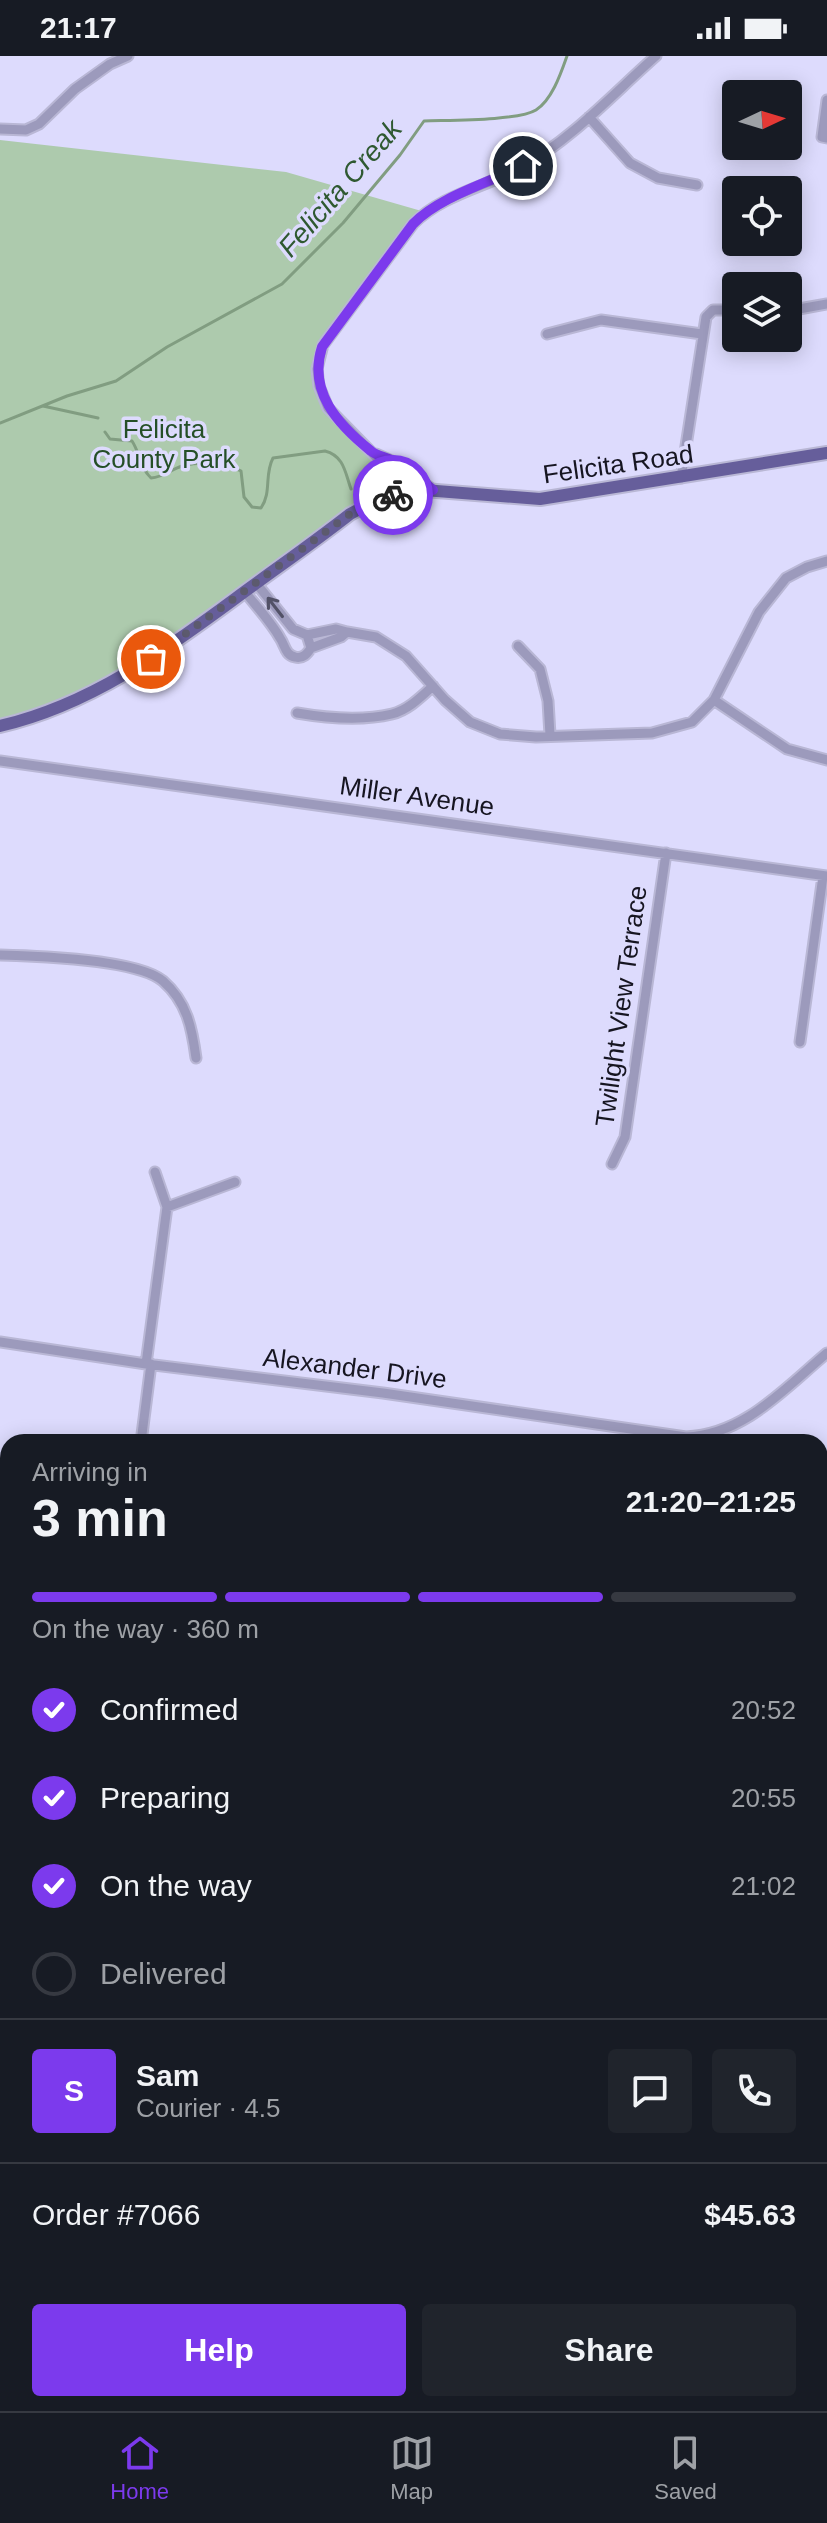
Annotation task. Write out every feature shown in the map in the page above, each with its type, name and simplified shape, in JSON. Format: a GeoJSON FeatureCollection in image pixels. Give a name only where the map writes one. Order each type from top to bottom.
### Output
{"type":"FeatureCollection","features":[{"type":"Feature","properties":{"kind":"main road","name":"Felicita Road"},"geometry":{"type":"LineString","coordinates":[[0,726],[38,715],[94,692],[125,675],[350,514],[380,498],[433,490],[540,499],[827,453]]}},
{"type":"Feature","properties":{"kind":"street"},"geometry":{"type":"LineString","coordinates":[[0,129],[26,130],[39,124],[75,89],[110,64],[128,56]]}},
{"type":"Feature","properties":{"kind":"street"},"geometry":{"type":"LineString","coordinates":[[397,494],[386,470],[373,453],[332,413],[322,396],[317,369],[323,345],[425,212],[444,200],[523,166],[589,117],[656,56]]}},
{"type":"Feature","properties":{"kind":"street"},"geometry":{"type":"LineString","coordinates":[[824,137],[827,100]]}},
{"type":"Feature","properties":{"kind":"street"},"geometry":{"type":"LineString","coordinates":[[589,117],[630,163],[658,178],[697,185]]}},
{"type":"Feature","properties":{"kind":"street"},"geometry":{"type":"LineString","coordinates":[[802,308],[827,304]]}},
{"type":"Feature","properties":{"kind":"street"},"geometry":{"type":"LineString","coordinates":[[681,478],[706,317],[713,310],[722,310]]}},
{"type":"Feature","properties":{"kind":"street"},"geometry":{"type":"LineString","coordinates":[[547,334],[601,320],[702,334]]}},
{"type":"Feature","properties":{"kind":"street"},"geometry":{"type":"LineString","coordinates":[[373,453],[398,464],[433,490]]}},
{"type":"Feature","properties":{"kind":"street"},"geometry":{"type":"LineString","coordinates":[[256,583],[293,629],[307,635],[336,629],[376,637],[406,656],[470,722],[500,734],[652,733],[692,722],[714,700],[759,612],[786,578],[827,561]]}},
{"type":"Feature","properties":{"kind":"street"},"geometry":{"type":"LineString","coordinates":[[245,592],[282,640],[286,652],[293,657],[300,658],[311,648],[347,632]]}},
{"type":"Feature","properties":{"kind":"street"},"geometry":{"type":"LineString","coordinates":[[307,635],[311,648]]}},
{"type":"Feature","properties":{"kind":"street"},"geometry":{"type":"LineString","coordinates":[[518,646],[540,669],[548,701],[550,735]]}},
{"type":"Feature","properties":{"kind":"street"},"geometry":{"type":"LineString","coordinates":[[297,713],[316,717],[394,714],[415,702],[433,686]]}},
{"type":"Feature","properties":{"kind":"street"},"geometry":{"type":"LineString","coordinates":[[714,700],[787,749],[827,760]]}},
{"type":"Feature","properties":{"kind":"street","name":"Miller Avenue"},"geometry":{"type":"LineString","coordinates":[[0,761],[825,876]]}},
{"type":"Feature","properties":{"kind":"street","name":"Twilight View Terrace"},"geometry":{"type":"LineString","coordinates":[[612,1164],[625,1137],[666,853]]}},
{"type":"Feature","properties":{"kind":"street"},"geometry":{"type":"LineString","coordinates":[[800,1042],[825,876]]}},
{"type":"Feature","properties":{"kind":"street"},"geometry":{"type":"LineString","coordinates":[[0,955],[63,957],[117,965],[162,980],[181,1001],[192,1026],[196,1058]]}},
{"type":"Feature","properties":{"kind":"street"},"geometry":{"type":"LineString","coordinates":[[142,1434],[167,1207],[155,1172]]}},
{"type":"Feature","properties":{"kind":"street"},"geometry":{"type":"LineString","coordinates":[[167,1207],[235,1182]]}},
{"type":"Feature","properties":{"kind":"street","name":"Alexander Drive"},"geometry":{"type":"LineString","coordinates":[[0,1342],[665,1434]]}},
{"type":"Feature","properties":{"kind":"street","name":"Alexander Drive"},"geometry":{"type":"LineString","coordinates":[[711,1434],[743,1421],[827,1353]]}},
{"type":"Feature","properties":{"kind":"green space","name":"Felicita County Park"},"geometry":{"type":"Polygon","coordinates":[[[0,140],[286,172],[425,212],[328,338],[318,361],[322,396],[373,453],[397,494],[380,498],[129,673],[0,726],[0,140]]]}},
{"type":"Feature","properties":{"kind":"waterway","name":"Felicita Creak"},"geometry":{"type":"LineString","coordinates":[[0,423],[67,396],[116,381],[167,347],[282,284],[343,223],[424,121],[499,118],[536,110],[551,93],[567,56]]}},
{"type":"Feature","properties":{"kind":"waterway"},"geometry":{"type":"LineString","coordinates":[[43,406],[98,418]]}},
{"type":"Feature","properties":{"kind":"waterway"},"geometry":{"type":"LineString","coordinates":[[105,432],[110,439],[132,441],[151,478],[197,463],[220,464],[241,471],[244,497],[252,507],[261,508],[264,502],[273,458],[325,451],[331,453],[343,466],[351,489]]}},
{"type":"Feature","properties":{"kind":"way so far"},"geometry":{"type":"LineString","coordinates":[[151,659],[350,514],[364,505],[393,495]]}},
{"type":"Feature","properties":{"kind":"route"},"geometry":{"type":"LineString","coordinates":[[393,495],[433,490],[398,464],[373,453],[328,408],[317,374],[322,347],[425,212],[444,200],[523,166]]}}]}
